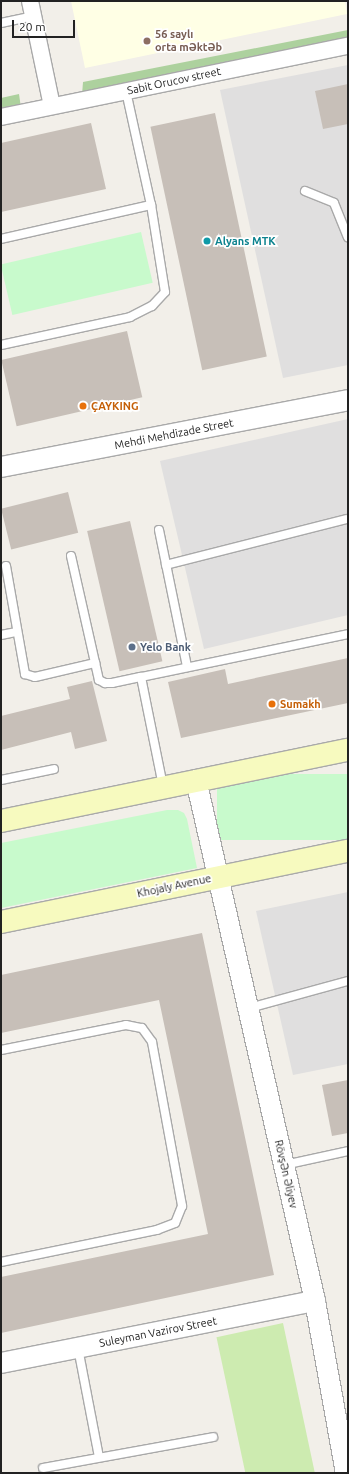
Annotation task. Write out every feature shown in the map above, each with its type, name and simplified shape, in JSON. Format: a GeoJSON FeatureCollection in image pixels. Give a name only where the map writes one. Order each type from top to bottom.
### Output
{"type":"FeatureCollection","features":[{"type":"Feature","properties":{"kind":"main road"},"geometry":{"type":"LineString","coordinates":[[1,821],[348,750]]}},
{"type":"Feature","properties":{"kind":"main road","name":"Khojaly Avenue"},"geometry":{"type":"LineString","coordinates":[[1,922],[348,851]]}},
{"type":"Feature","properties":{"kind":"street"},"geometry":{"type":"LineString","coordinates":[[32,9],[52,106]]}},
{"type":"Feature","properties":{"kind":"street","name":"Sabit Orucov street"},"geometry":{"type":"LineString","coordinates":[[1,117],[348,46]]}},
{"type":"Feature","properties":{"kind":"street","name":"Mehdi Mehdizade Street"},"geometry":{"type":"LineString","coordinates":[[1,467],[348,400]]}},
{"type":"Feature","properties":{"kind":"street","name":"Rövşən Əliyev"},"geometry":{"type":"LineString","coordinates":[[196,780],[315,1301],[346,1463]]}},
{"type":"Feature","properties":{"kind":"street","name":"Suleyman Vazirov Street"},"geometry":{"type":"LineString","coordinates":[[1,1363],[315,1301]]}},
{"type":"Feature","properties":{"kind":"lane"},"geometry":{"type":"LineString","coordinates":[[1,23],[32,9]]}},
{"type":"Feature","properties":{"kind":"lane"},"geometry":{"type":"LineString","coordinates":[[1,345],[130,317],[152,306],[165,292],[151,205],[126,91]]}},
{"type":"Feature","properties":{"kind":"lane"},"geometry":{"type":"LineString","coordinates":[[305,191],[334,203],[348,236]]}},
{"type":"Feature","properties":{"kind":"lane"},"geometry":{"type":"LineString","coordinates":[[1,239],[151,205]]}},
{"type":"Feature","properties":{"kind":"lane"},"geometry":{"type":"LineString","coordinates":[[166,565],[346,519]]}},
{"type":"Feature","properties":{"kind":"lane"},"geometry":{"type":"LineString","coordinates":[[159,530],[187,667]]}},
{"type":"Feature","properties":{"kind":"lane"},"geometry":{"type":"LineString","coordinates":[[71,556],[95,663],[100,680],[106,683],[348,634]]}},
{"type":"Feature","properties":{"kind":"lane"},"geometry":{"type":"LineString","coordinates":[[6,566],[17,632],[26,674],[35,677],[95,663]]}},
{"type":"Feature","properties":{"kind":"lane"},"geometry":{"type":"LineString","coordinates":[[1,635],[17,632]]}},
{"type":"Feature","properties":{"kind":"lane"},"geometry":{"type":"LineString","coordinates":[[141,677],[163,787]]}},
{"type":"Feature","properties":{"kind":"lane"},"geometry":{"type":"LineString","coordinates":[[1,780],[54,769]]}},
{"type":"Feature","properties":{"kind":"lane"},"geometry":{"type":"LineString","coordinates":[[248,1008],[348,980]]}},
{"type":"Feature","properties":{"kind":"lane"},"geometry":{"type":"LineString","coordinates":[[1,1050],[126,1025],[142,1028],[152,1042],[182,1206],[174,1223],[158,1230],[1,1262]]}},
{"type":"Feature","properties":{"kind":"lane"},"geometry":{"type":"LineString","coordinates":[[284,1165],[348,1151]]}},
{"type":"Feature","properties":{"kind":"lane"},"geometry":{"type":"LineString","coordinates":[[78,1347],[99,1457]]}},
{"type":"Feature","properties":{"kind":"lane"},"geometry":{"type":"LineString","coordinates":[[43,1468],[212,1437]]}},
{"type":"Feature","properties":{"kind":"shaded area","name":"56 saylı orta məktəb"},"geometry":{"type":"Polygon","coordinates":[[[71,1],[345,1],[347,14],[85,68],[71,1]]]}},
{"type":"Feature","properties":{"kind":"shaded area"},"geometry":{"type":"Polygon","coordinates":[[[348,65],[348,365],[283,378],[220,90],[348,65]]]}},
{"type":"Feature","properties":{"kind":"shaded area"},"geometry":{"type":"Polygon","coordinates":[[[348,419],[348,615],[204,649],[160,461],[348,419]]]}},
{"type":"Feature","properties":{"kind":"shaded area"},"geometry":{"type":"Polygon","coordinates":[[[348,892],[348,1064],[293,1075],[256,911],[348,892]]]}},
{"type":"Feature","properties":{"kind":"green space"},"geometry":{"type":"Polygon","coordinates":[[[348,30],[348,41],[82,95],[83,82],[348,30]]]}},
{"type":"Feature","properties":{"kind":"green space"},"geometry":{"type":"Polygon","coordinates":[[[19,94],[21,108],[1,113],[1,98],[19,94]]]}},
{"type":"Feature","properties":{"kind":"green space"},"geometry":{"type":"Polygon","coordinates":[[[141,232],[153,283],[12,315],[1,264],[141,232]]]}},
{"type":"Feature","properties":{"kind":"green space"},"geometry":{"type":"Polygon","coordinates":[[[217,774],[348,774],[348,840],[217,840],[217,774]]]}},
{"type":"Feature","properties":{"kind":"green space"},"geometry":{"type":"Polygon","coordinates":[[[167,810],[178,810],[184,813],[187,819],[197,868],[1,908],[1,843],[167,810]]]}},
{"type":"Feature","properties":{"kind":"green space"},"geometry":{"type":"Polygon","coordinates":[[[283,1323],[315,1473],[245,1473],[216,1337],[283,1323]]]}},
{"type":"Feature","properties":{"kind":"building"},"geometry":{"type":"Polygon","coordinates":[[[348,84],[348,124],[323,129],[315,91],[348,84]]]}},
{"type":"Feature","properties":{"kind":"building","name":"Alyans MTK"},"geometry":{"type":"Polygon","coordinates":[[[215,113],[267,357],[202,370],[150,127],[215,113]]]}},
{"type":"Feature","properties":{"kind":"building"},"geometry":{"type":"Polygon","coordinates":[[[91,123],[106,189],[1,212],[1,143],[91,123]]]}},
{"type":"Feature","properties":{"kind":"building"},"geometry":{"type":"Polygon","coordinates":[[[127,331],[142,397],[17,426],[1,360],[127,331]]]}},
{"type":"Feature","properties":{"kind":"building"},"geometry":{"type":"Polygon","coordinates":[[[68,492],[78,533],[11,549],[1,509],[68,492]]]}},
{"type":"Feature","properties":{"kind":"building"},"geometry":{"type":"Polygon","coordinates":[[[130,521],[162,661],[120,671],[87,531],[130,521]]]}},
{"type":"Feature","properties":{"kind":"building"},"geometry":{"type":"Polygon","coordinates":[[[348,658],[348,703],[181,738],[168,682],[225,669],[228,684],[348,658]]]}},
{"type":"Feature","properties":{"kind":"building"},"geometry":{"type":"Polygon","coordinates":[[[92,681],[107,741],[75,749],[71,732],[1,750],[1,716],[70,699],[67,687],[92,681]]]}},
{"type":"Feature","properties":{"kind":"building"},"geometry":{"type":"Polygon","coordinates":[[[202,933],[274,1275],[1,1333],[1,1277],[208,1234],[159,1000],[1,1033],[1,975],[202,933]]]}},
{"type":"Feature","properties":{"kind":"building"},"geometry":{"type":"Polygon","coordinates":[[[348,1080],[348,1133],[332,1136],[322,1085],[348,1080]]]}},
{"type":"Feature","properties":{"kind":"place","name":"56 saylı orta məktəb"},"geometry":{"type":"Point","coordinates":[147,41]}},
{"type":"Feature","properties":{"kind":"place","name":"Alyans MTK"},"geometry":{"type":"Point","coordinates":[207,241]}},
{"type":"Feature","properties":{"kind":"place","name":"ÇAYKING"},"geometry":{"type":"Point","coordinates":[83,406]}},
{"type":"Feature","properties":{"kind":"place","name":"Yelo Bank"},"geometry":{"type":"Point","coordinates":[132,647]}},
{"type":"Feature","properties":{"kind":"place","name":"Sumakh"},"geometry":{"type":"Point","coordinates":[272,704]}}]}
